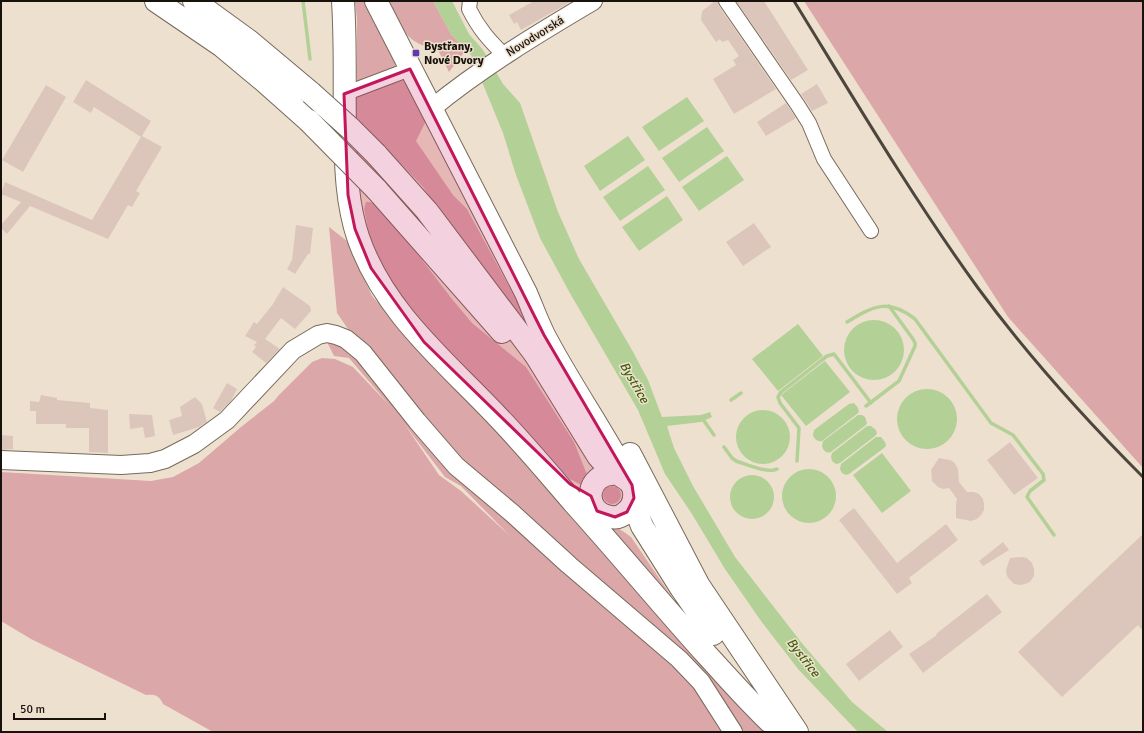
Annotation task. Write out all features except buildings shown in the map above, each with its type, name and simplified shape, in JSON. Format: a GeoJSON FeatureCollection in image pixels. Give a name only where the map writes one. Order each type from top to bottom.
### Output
{"type":"FeatureCollection","features":[{"type":"Feature","properties":{"kind":"main road"},"geometry":{"type":"LineString","coordinates":[[156,1],[222,46],[309,121],[376,189],[532,358],[588,462],[592,490],[592,504],[597,511],[606,516],[615,517],[623,515],[627,512],[633,503],[634,489],[623,477],[602,461],[593,450],[532,358],[427,211],[376,154],[311,92],[260,50],[194,1]]}},
{"type":"Feature","properties":{"kind":"main road"},"geometry":{"type":"LineString","coordinates":[[343,1],[346,172],[352,217],[365,255],[379,281],[413,329],[434,353],[570,484],[579,491],[592,490]]}},
{"type":"Feature","properties":{"kind":"main road"},"geometry":{"type":"LineString","coordinates":[[376,1],[526,293],[551,346],[617,458],[623,477]]}},
{"type":"Feature","properties":{"kind":"main road"},"geometry":{"type":"LineString","coordinates":[[526,293],[628,450],[706,598],[795,732]]}},
{"type":"Feature","properties":{"kind":"main road"},"geometry":{"type":"LineString","coordinates":[[498,416],[676,620],[751,703],[783,732]]}},
{"type":"Feature","properties":{"kind":"main road"},"geometry":{"type":"LineString","coordinates":[[592,490],[599,477],[605,474],[623,477]]}},
{"type":"Feature","properties":{"kind":"main road"},"geometry":{"type":"LineString","coordinates":[[633,503],[642,526],[699,614],[740,669],[795,732]]}},
{"type":"Feature","properties":{"kind":"main road"},"geometry":{"type":"LineString","coordinates":[[615,517],[633,534],[675,595],[718,652],[783,732]]}},
{"type":"Feature","properties":{"kind":"street"},"geometry":{"type":"LineString","coordinates":[[470,1],[469,9],[476,22],[501,58]]}},
{"type":"Feature","properties":{"kind":"street","name":"Novodvorská"},"geometry":{"type":"LineString","coordinates":[[431,109],[470,79],[501,58],[593,1]]}},
{"type":"Feature","properties":{"kind":"street"},"geometry":{"type":"LineString","coordinates":[[726,1],[809,123],[824,159],[871,231]]}},
{"type":"Feature","properties":{"kind":"street"},"geometry":{"type":"LineString","coordinates":[[344,94],[410,69]]}},
{"type":"Feature","properties":{"kind":"street"},"geometry":{"type":"LineString","coordinates":[[1,460],[121,465],[150,463],[165,459],[194,444],[227,420],[293,350],[318,335],[327,333],[346,338],[363,354],[417,421],[456,466],[512,513],[569,565],[667,648],[688,668],[708,693],[733,732]]}},
{"type":"Feature","properties":{"kind":"highlighted area"},"geometry":{"type":"Polygon","coordinates":[[[410,69],[544,335],[632,485],[634,498],[627,512],[615,517],[597,511],[591,496],[570,484],[424,342],[371,268],[355,229],[348,195],[344,94],[410,69]]]}},
{"type":"Feature","properties":{"kind":"shaded area"},"geometry":{"type":"Polygon","coordinates":[[[355,1],[365,1],[395,58],[395,70],[357,83],[357,19],[355,1]]]}},
{"type":"Feature","properties":{"kind":"shaded area"},"geometry":{"type":"Polygon","coordinates":[[[388,1],[433,1],[451,34],[466,50],[449,72],[437,48],[420,44],[411,39],[399,24],[388,1]]]}},
{"type":"Feature","properties":{"kind":"shaded area"},"geometry":{"type":"Polygon","coordinates":[[[804,1],[1143,1],[1143,468],[1008,317],[804,1]]]}},
{"type":"Feature","properties":{"kind":"shaded area"},"geometry":{"type":"Polygon","coordinates":[[[404,80],[426,121],[416,141],[453,195],[467,209],[562,384],[423,187],[354,115],[355,95],[404,80]]]}},
{"type":"Feature","properties":{"kind":"shaded area"},"geometry":{"type":"Polygon","coordinates":[[[366,202],[376,205],[393,222],[472,323],[526,367],[574,442],[588,477],[583,486],[570,479],[439,349],[381,267],[370,240],[364,209],[366,202]]]}},
{"type":"Feature","properties":{"kind":"shaded area"},"geometry":{"type":"Polygon","coordinates":[[[329,227],[347,241],[372,296],[413,342],[540,470],[768,732],[742,732],[702,676],[467,465],[437,436],[348,329],[337,313],[329,227]]]}},
{"type":"Feature","properties":{"kind":"shaded area"},"geometry":{"type":"Polygon","coordinates":[[[326,340],[347,348],[686,676],[723,732],[213,732],[163,704],[156,696],[146,695],[31,639],[1,621],[1,472],[151,481],[173,477],[199,463],[274,401],[312,362],[322,358],[335,359],[353,367],[389,405],[349,358],[334,356],[326,340]],[[405,425],[439,475],[461,491],[510,536],[461,486],[445,477],[405,425]]]}},
{"type":"Feature","properties":{"kind":"shaded area"},"geometry":{"type":"Polygon","coordinates":[[[612,486],[618,489],[621,495],[618,501],[612,504],[606,501],[603,495],[606,489],[612,486]]]}},
{"type":"Feature","properties":{"kind":"shaded area"},"geometry":{"type":"Polygon","coordinates":[[[595,520],[614,526],[631,537],[689,622],[595,520]]]}},
{"type":"Feature","properties":{"kind":"water","name":"Bystřice"},"geometry":{"type":"Polygon","coordinates":[[[433,1],[452,1],[469,34],[483,50],[503,84],[520,103],[558,212],[579,259],[648,380],[662,417],[701,415],[710,412],[712,417],[701,422],[667,426],[674,448],[693,486],[735,557],[801,642],[852,702],[888,732],[858,732],[798,669],[761,621],[725,569],[692,514],[665,474],[638,410],[571,295],[540,238],[516,175],[503,133],[471,55],[451,34],[433,1]]]}},
{"type":"Feature","properties":{"kind":"water"},"geometry":{"type":"Polygon","coordinates":[[[687,97],[704,121],[659,151],[642,127],[687,97]]]}},
{"type":"Feature","properties":{"kind":"water"},"geometry":{"type":"Polygon","coordinates":[[[707,127],[724,151],[679,182],[662,158],[707,127]]]}},
{"type":"Feature","properties":{"kind":"water"},"geometry":{"type":"Polygon","coordinates":[[[628,136],[645,160],[600,191],[584,166],[628,136]]]}},
{"type":"Feature","properties":{"kind":"water"},"geometry":{"type":"Polygon","coordinates":[[[727,156],[744,180],[699,211],[682,187],[727,156]]]}},
{"type":"Feature","properties":{"kind":"water"},"geometry":{"type":"Polygon","coordinates":[[[648,166],[665,190],[620,221],[603,197],[648,166]]]}},
{"type":"Feature","properties":{"kind":"water"},"geometry":{"type":"Polygon","coordinates":[[[667,196],[683,220],[639,251],[622,227],[667,196]]]}},
{"type":"Feature","properties":{"kind":"water"},"geometry":{"type":"Polygon","coordinates":[[[874,320],[891,325],[899,333],[904,350],[899,367],[891,375],[874,380],[857,375],[849,367],[844,350],[849,333],[857,325],[874,320]]]}},
{"type":"Feature","properties":{"kind":"water"},"geometry":{"type":"Polygon","coordinates":[[[798,324],[823,356],[778,391],[752,359],[798,324]]]}},
{"type":"Feature","properties":{"kind":"water"},"geometry":{"type":"Polygon","coordinates":[[[825,361],[850,392],[806,426],[781,395],[825,361]]]}},
{"type":"Feature","properties":{"kind":"water"},"geometry":{"type":"Polygon","coordinates":[[[927,389],[944,394],[952,402],[957,419],[952,436],[944,444],[927,449],[910,444],[902,436],[897,419],[902,402],[910,394],[927,389]]]}},
{"type":"Feature","properties":{"kind":"water"},"geometry":{"type":"Polygon","coordinates":[[[854,403],[858,408],[859,412],[857,414],[822,441],[815,439],[813,435],[814,430],[849,404],[854,403]]]}},
{"type":"Feature","properties":{"kind":"water"},"geometry":{"type":"Polygon","coordinates":[[[763,410],[773,412],[782,418],[788,427],[790,437],[788,447],[782,456],[773,462],[763,464],[753,462],[744,456],[738,447],[736,437],[738,427],[744,418],[753,412],[763,410]]]}},
{"type":"Feature","properties":{"kind":"water"},"geometry":{"type":"Polygon","coordinates":[[[858,415],[865,417],[867,423],[866,425],[831,452],[825,451],[822,446],[823,441],[858,415]]]}},
{"type":"Feature","properties":{"kind":"water"},"geometry":{"type":"Polygon","coordinates":[[[867,426],[871,426],[876,430],[877,434],[840,463],[836,464],[832,461],[832,453],[867,426]]]}},
{"type":"Feature","properties":{"kind":"water"},"geometry":{"type":"Polygon","coordinates":[[[876,437],[881,437],[886,446],[849,474],[846,475],[842,473],[840,469],[841,464],[876,437]]]}},
{"type":"Feature","properties":{"kind":"water"},"geometry":{"type":"Polygon","coordinates":[[[882,453],[911,491],[882,513],[853,475],[882,453]]]}},
{"type":"Feature","properties":{"kind":"water"},"geometry":{"type":"Polygon","coordinates":[[[809,469],[819,471],[828,477],[834,486],[836,496],[834,506],[828,515],[819,521],[809,523],[799,521],[790,515],[784,506],[782,496],[784,486],[790,477],[799,471],[809,469]]]}},
{"type":"Feature","properties":{"kind":"water"},"geometry":{"type":"Polygon","coordinates":[[[748,475],[756,475],[768,481],[774,493],[774,501],[768,513],[756,519],[748,519],[736,513],[730,501],[730,493],[736,481],[748,475]]]}},
{"type":"Feature","properties":{"kind":"waterway"},"geometry":{"type":"LineString","coordinates":[[303,1],[310,59]]}},
{"type":"Feature","properties":{"kind":"waterway"},"geometry":{"type":"LineString","coordinates":[[866,406],[899,381],[915,346],[913,339],[889,306]]}},
{"type":"Feature","properties":{"kind":"waterway"},"geometry":{"type":"LineString","coordinates":[[847,322],[873,308],[881,307],[897,308],[915,319],[991,423],[1013,435],[1043,474],[1044,480],[1030,491],[1027,497],[1054,535]]}},
{"type":"Feature","properties":{"kind":"waterway"},"geometry":{"type":"LineString","coordinates":[[797,461],[799,428],[780,403],[778,397],[781,392],[827,356],[834,354],[871,403]]}},
{"type":"Feature","properties":{"kind":"waterway"},"geometry":{"type":"LineString","coordinates":[[731,400],[741,393]]}},
{"type":"Feature","properties":{"kind":"waterway"},"geometry":{"type":"LineString","coordinates":[[702,418],[714,435]]}},
{"type":"Feature","properties":{"kind":"waterway"},"geometry":{"type":"LineString","coordinates":[[724,447],[736,461],[768,470],[777,469]]}},
{"type":"Feature","properties":{"kind":"railway"},"geometry":{"type":"LineString","coordinates":[[794,1],[906,183],[978,288],[1057,386],[1143,477]]}},
{"type":"Feature","properties":{"kind":"place","name":"Bystřany, Nové Dvory"},"geometry":{"type":"Point","coordinates":[416,53]}}]}
